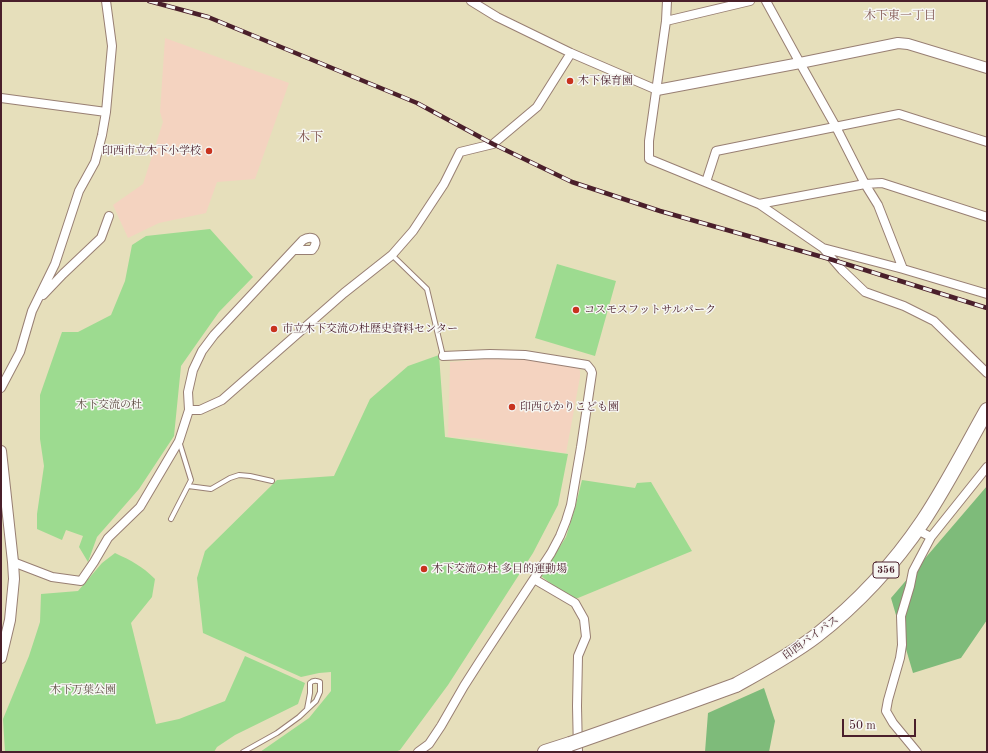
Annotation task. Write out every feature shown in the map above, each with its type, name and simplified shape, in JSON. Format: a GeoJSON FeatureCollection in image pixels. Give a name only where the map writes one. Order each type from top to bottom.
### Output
{"type":"FeatureCollection","features":[{"type":"Feature","properties":{"kind":"highway","name":"印西バイパス"},"geometry":{"type":"LineString","coordinates":[[545,752],[574,748],[736,685],[786,657],[815,637],[837,619],[876,581],[917,530],[940,494],[987,410]]}},
{"type":"Feature","properties":{"kind":"street"},"geometry":{"type":"LineString","coordinates":[[1,388],[20,352],[32,311],[55,264],[79,191],[94,162],[102,135],[106,112],[112,46],[106,1]]}},
{"type":"Feature","properties":{"kind":"street"},"geometry":{"type":"LineString","coordinates":[[471,1],[497,17],[571,53],[657,90],[898,43],[908,44],[987,68]]}},
{"type":"Feature","properties":{"kind":"street"},"geometry":{"type":"LineString","coordinates":[[667,1],[666,21],[649,141],[649,159],[759,204],[823,248],[842,270],[865,292],[904,306],[934,321],[987,373]]}},
{"type":"Feature","properties":{"kind":"street"},"geometry":{"type":"LineString","coordinates":[[666,21],[750,1]]}},
{"type":"Feature","properties":{"kind":"street"},"geometry":{"type":"LineString","coordinates":[[766,1],[836,127],[865,184],[878,205],[903,269]]}},
{"type":"Feature","properties":{"kind":"street"},"geometry":{"type":"LineString","coordinates":[[189,410],[200,410],[222,400],[344,293],[392,255],[413,231],[444,184],[460,152],[493,144],[537,107],[571,53]]}},
{"type":"Feature","properties":{"kind":"street"},"geometry":{"type":"LineString","coordinates":[[1,98],[106,112]]}},
{"type":"Feature","properties":{"kind":"street"},"geometry":{"type":"LineString","coordinates":[[706,182],[716,151],[899,114],[987,142]]}},
{"type":"Feature","properties":{"kind":"street"},"geometry":{"type":"LineString","coordinates":[[759,204],[865,184],[882,183],[987,217]]}},
{"type":"Feature","properties":{"kind":"street"},"geometry":{"type":"LineString","coordinates":[[37,301],[101,238],[109,216]]}},
{"type":"Feature","properties":{"kind":"street"},"geometry":{"type":"LineString","coordinates":[[823,248],[903,269],[987,294]]}},
{"type":"Feature","properties":{"kind":"street"},"geometry":{"type":"LineString","coordinates":[[13,562],[52,577],[81,581],[108,538],[140,507],[179,441],[189,410],[188,392],[193,370],[202,351],[214,334],[294,250]]}},
{"type":"Feature","properties":{"kind":"street"},"geometry":{"type":"LineString","coordinates":[[418,752],[429,744],[442,726],[464,686],[551,553],[560,536],[571,505],[592,376],[591,370],[587,365],[525,355],[490,354],[443,356]]}},
{"type":"Feature","properties":{"kind":"street"},"geometry":{"type":"LineString","coordinates":[[1,451],[14,579],[10,620],[1,658]]}},
{"type":"Feature","properties":{"kind":"street"},"geometry":{"type":"LineString","coordinates":[[917,752],[893,723],[886,711],[900,658],[902,645],[901,616],[913,571],[931,537],[987,467]]}},
{"type":"Feature","properties":{"kind":"street"},"geometry":{"type":"LineString","coordinates":[[917,530],[931,537]]}},
{"type":"Feature","properties":{"kind":"street"},"geometry":{"type":"LineString","coordinates":[[534,579],[575,603],[584,620],[586,637],[578,656],[574,748]]}},
{"type":"Feature","properties":{"kind":"lane"},"geometry":{"type":"LineString","coordinates":[[392,255],[427,289],[443,356]]}},
{"type":"Feature","properties":{"kind":"lane"},"geometry":{"type":"LineString","coordinates":[[171,519],[190,480],[179,441]]}},
{"type":"Feature","properties":{"kind":"lane"},"geometry":{"type":"LineString","coordinates":[[188,486],[211,489],[230,478],[239,475],[272,481]]}},
{"type":"Feature","properties":{"kind":"lane"},"geometry":{"type":"LineString","coordinates":[[243,752],[277,733],[299,717],[316,701],[320,692],[320,682],[317,680],[310,683],[307,709]]}},
{"type":"Feature","properties":{"kind":"shaded area","name":"印西市立木下小学校"},"geometry":{"type":"Polygon","coordinates":[[[165,38],[289,83],[255,179],[217,182],[206,213],[159,223],[128,238],[113,205],[143,184],[163,122],[160,112],[165,38]]]}},
{"type":"Feature","properties":{"kind":"shaded area","name":"印西ひかりこども園"},"geometry":{"type":"Polygon","coordinates":[[[488,359],[536,360],[578,368],[580,371],[580,377],[566,453],[474,438],[448,437],[450,362],[488,359]]]}},
{"type":"Feature","properties":{"kind":"green space","name":"木下交流の杜"},"geometry":{"type":"Polygon","coordinates":[[[210,229],[253,277],[219,312],[181,366],[174,436],[139,489],[97,537],[88,562],[79,547],[83,536],[66,530],[62,540],[37,529],[37,514],[44,466],[40,439],[40,395],[62,332],[78,332],[111,315],[125,281],[132,245],[146,236],[210,229]]]}},
{"type":"Feature","properties":{"kind":"green space","name":"コスモスフットサルパーク"},"geometry":{"type":"Polygon","coordinates":[[[557,264],[616,281],[595,356],[535,338],[557,264]]]}},
{"type":"Feature","properties":{"kind":"green space"},"geometry":{"type":"Polygon","coordinates":[[[439,355],[445,437],[568,454],[558,505],[533,553],[448,685],[400,750],[395,752],[260,752],[309,718],[331,691],[331,672],[301,677],[203,633],[197,578],[205,551],[277,480],[334,476],[370,399],[408,366],[439,355]]]}},
{"type":"Feature","properties":{"kind":"green space"},"geometry":{"type":"Polygon","coordinates":[[[582,480],[635,488],[637,483],[651,482],[692,551],[578,598],[571,599],[541,576],[566,537],[582,480]]]}},
{"type":"Feature","properties":{"kind":"green space"},"geometry":{"type":"Polygon","coordinates":[[[987,486],[987,620],[961,658],[913,673],[891,598],[987,486]]]}},
{"type":"Feature","properties":{"kind":"green space","name":"木下万葉公園"},"geometry":{"type":"Polygon","coordinates":[[[115,553],[136,564],[155,579],[152,597],[131,623],[156,724],[179,719],[225,701],[245,656],[305,683],[298,704],[235,735],[217,747],[214,752],[5,752],[3,719],[29,656],[40,622],[41,594],[78,591],[102,563],[115,553]]]}},
{"type":"Feature","properties":{"kind":"green space"},"geometry":{"type":"Polygon","coordinates":[[[764,688],[775,721],[769,752],[705,752],[708,713],[764,688]]]}},
{"type":"Feature","properties":{"kind":"railway"},"geometry":{"type":"LineString","coordinates":[[149,1],[208,17],[417,103],[493,144],[572,182],[660,211],[833,260],[987,308]]}},
{"type":"Feature","properties":{"kind":"place","name":"木下保育園"},"geometry":{"type":"Point","coordinates":[570,81]}},
{"type":"Feature","properties":{"kind":"place","name":"印西市立木下小学校"},"geometry":{"type":"Point","coordinates":[209,151]}},
{"type":"Feature","properties":{"kind":"place","name":"コスモスフットサルパーク"},"geometry":{"type":"Point","coordinates":[576,310]}},
{"type":"Feature","properties":{"kind":"place","name":"市立木下交流の杜歴史資料センター"},"geometry":{"type":"Point","coordinates":[274,329]}},
{"type":"Feature","properties":{"kind":"place","name":"印西ひかりこども園"},"geometry":{"type":"Point","coordinates":[512,407]}},
{"type":"Feature","properties":{"kind":"place","name":"木下交流の杜 多目的運動場"},"geometry":{"type":"Point","coordinates":[424,569]}},
{"type":"Feature","properties":{"kind":"district","name":"木下東一丁目"},"geometry":{"type":"Point","coordinates":[900,16]}},
{"type":"Feature","properties":{"kind":"district","name":"木下"},"geometry":{"type":"Point","coordinates":[310,138]}}]}
